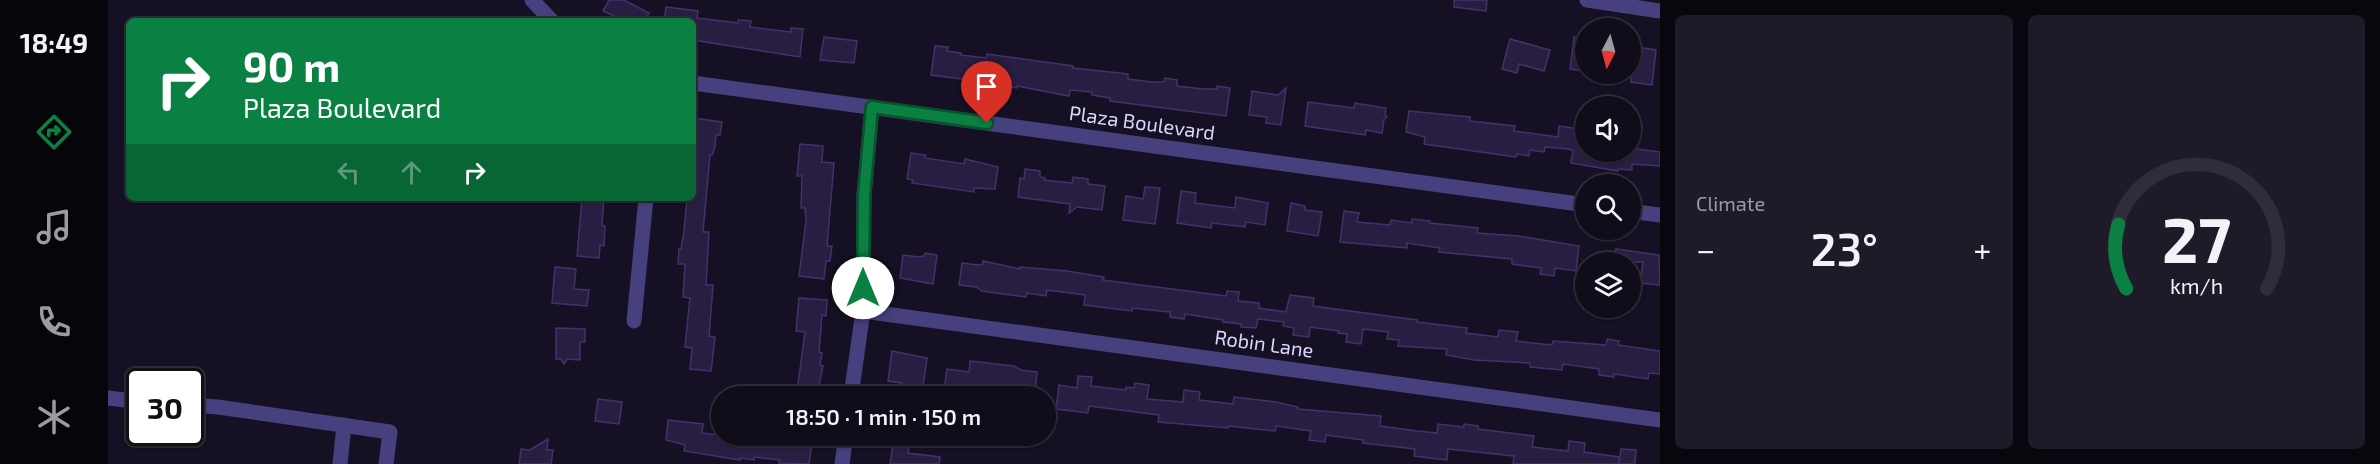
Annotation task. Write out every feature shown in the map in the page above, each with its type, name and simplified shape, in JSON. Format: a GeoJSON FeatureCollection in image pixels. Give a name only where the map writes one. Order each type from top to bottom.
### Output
{"type":"FeatureCollection","features":[{"type":"Feature","properties":{"kind":"street"},"geometry":{"type":"LineString","coordinates":[[532,0],[549,18]]}},
{"type":"Feature","properties":{"kind":"street"},"geometry":{"type":"LineString","coordinates":[[1587,0],[1660,10]]}},
{"type":"Feature","properties":{"kind":"street","name":"Plaza Boulevard"},"geometry":{"type":"LineString","coordinates":[[696,83],[1575,203]]}},
{"type":"Feature","properties":{"kind":"street"},"geometry":{"type":"LineString","coordinates":[[852,386],[863,311],[864,195],[872,107]]}},
{"type":"Feature","properties":{"kind":"street"},"geometry":{"type":"LineString","coordinates":[[634,321],[646,201]]}},
{"type":"Feature","properties":{"kind":"street"},"geometry":{"type":"LineString","coordinates":[[1641,212],[1660,215]]}},
{"type":"Feature","properties":{"kind":"street","name":"Robin Lane"},"geometry":{"type":"LineString","coordinates":[[863,311],[1660,420]]}},
{"type":"Feature","properties":{"kind":"street"},"geometry":{"type":"LineString","coordinates":[[108,398],[126,400]]}},
{"type":"Feature","properties":{"kind":"street"},"geometry":{"type":"LineString","coordinates":[[204,407],[390,432],[386,464]]}},
{"type":"Feature","properties":{"kind":"street"},"geometry":{"type":"LineString","coordinates":[[340,464],[344,425]]}},
{"type":"Feature","properties":{"kind":"street"},"geometry":{"type":"LineString","coordinates":[[842,464],[844,446]]}},
{"type":"Feature","properties":{"kind":"building"},"geometry":{"type":"Polygon","coordinates":[[[609,0],[624,0],[649,13],[646,18],[613,18],[614,16],[603,11],[609,0]]]}},
{"type":"Feature","properties":{"kind":"building"},"geometry":{"type":"Polygon","coordinates":[[[1454,0],[1487,0],[1486,11],[1454,7],[1454,0]]]}},
{"type":"Feature","properties":{"kind":"building"},"geometry":{"type":"Polygon","coordinates":[[[666,7],[698,11],[697,18],[738,23],[738,20],[751,21],[750,27],[791,32],[791,28],[803,29],[800,57],[696,40],[696,18],[664,18],[666,7]]]}},
{"type":"Feature","properties":{"kind":"building"},"geometry":{"type":"Polygon","coordinates":[[[824,37],[857,41],[854,63],[820,60],[824,37]]]}},
{"type":"Feature","properties":{"kind":"building"},"geometry":{"type":"Polygon","coordinates":[[[1574,37],[1575,37],[1575,70],[1570,69],[1574,37]]]}},
{"type":"Feature","properties":{"kind":"building"},"geometry":{"type":"Polygon","coordinates":[[[1510,39],[1550,50],[1544,71],[1519,64],[1517,73],[1502,69],[1510,39]]]}},
{"type":"Feature","properties":{"kind":"building"},"geometry":{"type":"Polygon","coordinates":[[[935,46],[948,47],[947,51],[961,53],[961,55],[986,58],[987,54],[1128,74],[1128,79],[1164,82],[1165,78],[1177,80],[1177,86],[1203,89],[1217,89],[1217,86],[1230,88],[1226,116],[1110,101],[1110,98],[1092,95],[1092,92],[1070,90],[1069,96],[1017,86],[1017,88],[1001,86],[1001,84],[931,75],[935,46]]]}},
{"type":"Feature","properties":{"kind":"building"},"geometry":{"type":"Polygon","coordinates":[[[1641,48],[1656,50],[1652,85],[1641,83],[1641,48]]]}},
{"type":"Feature","properties":{"kind":"building"},"geometry":{"type":"Polygon","coordinates":[[[1286,88],[1281,125],[1266,123],[1267,117],[1249,115],[1252,91],[1278,95],[1286,88]]]}},
{"type":"Feature","properties":{"kind":"building"},"geometry":{"type":"Polygon","coordinates":[[[1308,102],[1354,108],[1355,103],[1386,108],[1387,117],[1384,119],[1382,133],[1366,130],[1365,135],[1305,126],[1308,102]]]}},
{"type":"Feature","properties":{"kind":"building"},"geometry":{"type":"Polygon","coordinates":[[[1409,111],[1470,117],[1470,121],[1515,126],[1514,131],[1558,137],[1559,126],[1575,128],[1575,162],[1641,162],[1641,149],[1660,152],[1660,166],[1632,164],[1632,170],[1618,169],[1618,171],[1571,163],[1573,151],[1569,149],[1545,147],[1544,152],[1530,150],[1529,156],[1517,154],[1516,157],[1424,144],[1425,137],[1406,132],[1409,111]]]}},
{"type":"Feature","properties":{"kind":"building"},"geometry":{"type":"Polygon","coordinates":[[[696,118],[722,122],[720,135],[716,135],[715,147],[710,155],[703,232],[709,232],[706,285],[713,285],[709,336],[715,337],[711,371],[690,369],[692,348],[685,347],[690,298],[683,297],[685,264],[678,264],[687,201],[696,201],[696,118]]]}},
{"type":"Feature","properties":{"kind":"building"},"geometry":{"type":"Polygon","coordinates":[[[800,144],[823,146],[822,162],[834,163],[827,246],[832,246],[830,261],[826,261],[824,279],[799,276],[806,221],[805,208],[801,208],[802,176],[797,176],[800,144]]]}},
{"type":"Feature","properties":{"kind":"building"},"geometry":{"type":"Polygon","coordinates":[[[911,153],[926,155],[925,158],[964,164],[965,159],[998,167],[995,189],[974,188],[974,192],[912,183],[913,180],[907,179],[911,153]]]}},
{"type":"Feature","properties":{"kind":"building"},"geometry":{"type":"Polygon","coordinates":[[[1025,169],[1040,171],[1040,177],[1045,178],[1044,180],[1072,183],[1073,177],[1088,179],[1088,184],[1105,186],[1102,210],[1077,207],[1069,213],[1070,204],[1018,197],[1020,178],[1024,179],[1025,169]]]}},
{"type":"Feature","properties":{"kind":"building"},"geometry":{"type":"Polygon","coordinates":[[[1145,187],[1160,188],[1155,224],[1123,220],[1126,196],[1143,199],[1145,187]]]}},
{"type":"Feature","properties":{"kind":"building"},"geometry":{"type":"Polygon","coordinates":[[[1181,191],[1196,193],[1195,203],[1235,208],[1236,197],[1268,203],[1265,225],[1246,222],[1245,227],[1212,223],[1211,228],[1177,223],[1181,191]]]}},
{"type":"Feature","properties":{"kind":"building"},"geometry":{"type":"Polygon","coordinates":[[[582,201],[604,201],[602,225],[605,226],[604,246],[600,245],[599,258],[577,256],[582,201]]]}},
{"type":"Feature","properties":{"kind":"building"},"geometry":{"type":"Polygon","coordinates":[[[1291,203],[1305,206],[1305,210],[1322,212],[1318,236],[1287,231],[1291,203]]]}},
{"type":"Feature","properties":{"kind":"building"},"geometry":{"type":"Polygon","coordinates":[[[1344,211],[1359,213],[1357,222],[1390,225],[1391,220],[1412,223],[1412,219],[1478,228],[1477,233],[1519,236],[1579,246],[1578,252],[1575,252],[1575,271],[1555,268],[1554,276],[1540,274],[1541,268],[1512,264],[1512,259],[1439,252],[1440,248],[1407,243],[1407,248],[1340,242],[1344,211]]]}},
{"type":"Feature","properties":{"kind":"building"},"geometry":{"type":"Polygon","coordinates":[[[1616,249],[1638,252],[1616,252],[1616,249]]]}},
{"type":"Feature","properties":{"kind":"building"},"geometry":{"type":"Polygon","coordinates":[[[1641,252],[1659,255],[1660,285],[1641,283],[1643,262],[1641,262],[1641,252]]]}},
{"type":"Feature","properties":{"kind":"building"},"geometry":{"type":"Polygon","coordinates":[[[925,253],[937,255],[933,284],[900,278],[903,255],[919,257],[924,256],[925,253]]]}},
{"type":"Feature","properties":{"kind":"building"},"geometry":{"type":"Polygon","coordinates":[[[983,261],[1020,269],[1020,267],[1067,271],[1104,277],[1103,280],[1226,296],[1227,291],[1239,292],[1238,301],[1259,303],[1259,308],[1286,312],[1290,295],[1314,298],[1313,306],[1467,328],[1466,333],[1498,337],[1499,330],[1518,332],[1516,341],[1552,345],[1553,341],[1606,345],[1607,339],[1619,341],[1618,345],[1660,351],[1660,374],[1649,373],[1648,379],[1614,374],[1614,377],[1599,375],[1599,369],[1563,364],[1562,370],[1530,367],[1530,363],[1474,360],[1446,355],[1447,349],[1398,346],[1399,340],[1387,339],[1388,332],[1363,329],[1361,344],[1346,342],[1347,334],[1338,333],[1339,331],[1310,327],[1309,337],[1293,335],[1294,328],[1283,326],[1284,322],[1258,319],[1256,328],[1241,327],[1241,324],[1185,314],[1184,319],[1170,317],[1170,312],[1132,308],[1132,311],[1084,305],[1085,295],[1047,290],[1046,296],[1027,293],[1026,297],[982,291],[976,287],[959,285],[962,263],[978,265],[983,264],[983,261]]]}},
{"type":"Feature","properties":{"kind":"building"},"geometry":{"type":"Polygon","coordinates":[[[555,267],[576,269],[574,289],[589,290],[587,306],[552,303],[555,267]]]}},
{"type":"Feature","properties":{"kind":"building"},"geometry":{"type":"Polygon","coordinates":[[[799,298],[827,300],[826,316],[822,315],[819,352],[822,353],[820,365],[823,366],[819,386],[798,386],[805,332],[796,331],[799,298]]]}},
{"type":"Feature","properties":{"kind":"building"},"geometry":{"type":"Polygon","coordinates":[[[556,328],[585,329],[585,342],[580,342],[580,360],[567,359],[564,364],[561,359],[556,359],[556,328]]]}},
{"type":"Feature","properties":{"kind":"building"},"geometry":{"type":"Polygon","coordinates":[[[892,351],[927,358],[923,386],[902,386],[902,383],[888,381],[892,351]]]}},
{"type":"Feature","properties":{"kind":"building"},"geometry":{"type":"Polygon","coordinates":[[[970,361],[1014,366],[1021,370],[1037,372],[1036,386],[945,386],[947,369],[969,372],[970,361]]]}},
{"type":"Feature","properties":{"kind":"building"},"geometry":{"type":"Polygon","coordinates":[[[1078,376],[1092,377],[1091,386],[1126,390],[1126,387],[1134,388],[1135,383],[1149,385],[1147,399],[1183,402],[1184,390],[1200,392],[1199,400],[1233,404],[1234,397],[1276,402],[1298,407],[1298,409],[1381,416],[1380,426],[1417,431],[1437,433],[1438,424],[1464,427],[1464,424],[1478,426],[1478,429],[1534,436],[1532,447],[1568,451],[1569,441],[1585,443],[1584,452],[1619,457],[1619,464],[1513,464],[1514,456],[1448,449],[1447,460],[1414,456],[1415,449],[1363,443],[1363,440],[1326,435],[1325,442],[1309,440],[1311,431],[1276,426],[1275,431],[1228,426],[1228,428],[1158,422],[1159,415],[1089,406],[1088,413],[1056,409],[1059,385],[1077,388],[1078,376]]]}},
{"type":"Feature","properties":{"kind":"building"},"geometry":{"type":"Polygon","coordinates":[[[598,399],[622,402],[619,424],[595,421],[598,399]]]}},
{"type":"Feature","properties":{"kind":"building"},"geometry":{"type":"Polygon","coordinates":[[[668,420],[703,424],[702,433],[711,434],[711,446],[811,446],[809,464],[779,463],[780,460],[754,457],[754,460],[740,458],[740,460],[684,451],[685,445],[666,440],[668,420]]]}},
{"type":"Feature","properties":{"kind":"building"},"geometry":{"type":"Polygon","coordinates":[[[548,439],[547,450],[553,450],[551,464],[519,464],[521,449],[530,450],[548,439]]]}},
{"type":"Feature","properties":{"kind":"building"},"geometry":{"type":"Polygon","coordinates":[[[893,446],[909,446],[908,453],[940,457],[939,464],[890,464],[893,446]]]}},
{"type":"Feature","properties":{"kind":"building"},"geometry":{"type":"Polygon","coordinates":[[[1621,449],[1636,450],[1635,464],[1619,464],[1621,449]]]}},
{"type":"Feature","properties":{"kind":"route"},"geometry":{"type":"LineString","coordinates":[[863,288],[864,195],[872,107],[987,123]]}}]}
